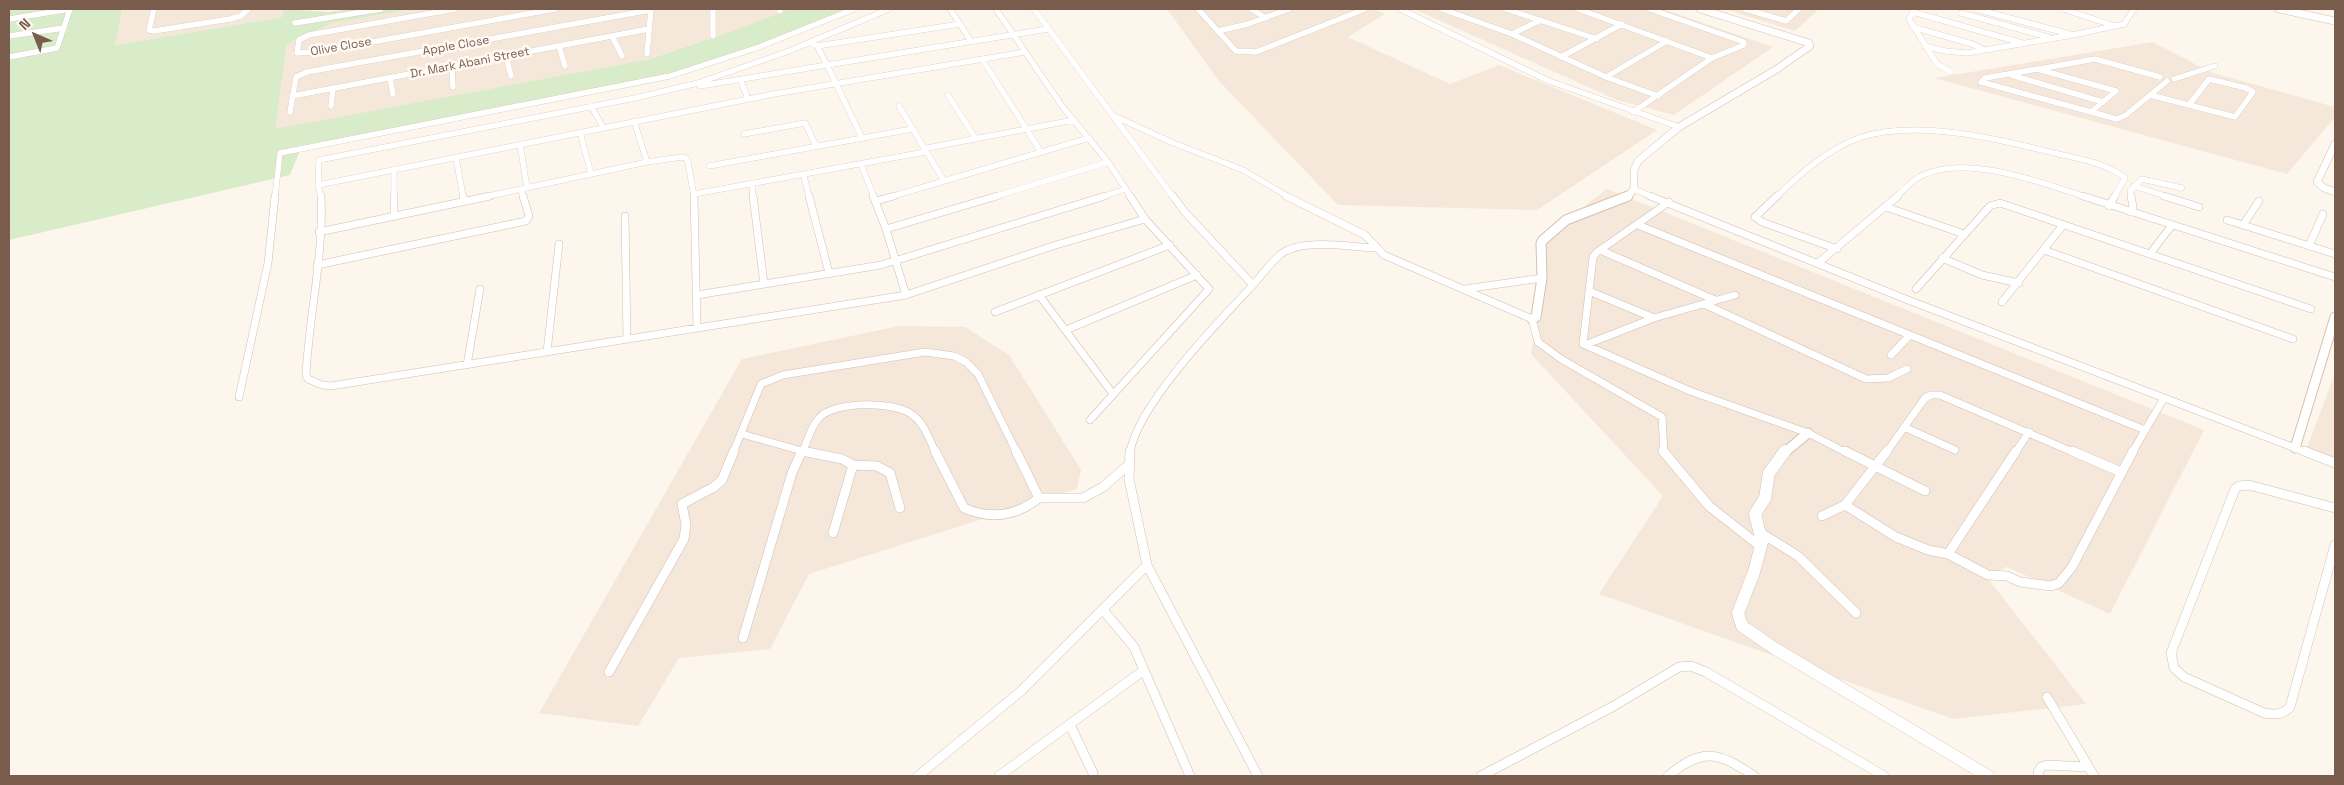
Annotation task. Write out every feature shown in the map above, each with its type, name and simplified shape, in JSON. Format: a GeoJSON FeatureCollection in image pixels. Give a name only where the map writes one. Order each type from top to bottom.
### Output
{"type":"FeatureCollection","features":[{"type":"Feature","properties":{"kind":"street"},"geometry":{"type":"LineString","coordinates":[[9,19],[70,9],[57,48],[9,57]]}},
{"type":"Feature","properties":{"kind":"street"},"geometry":{"type":"LineString","coordinates":[[154,9],[149,30],[158,31],[230,19],[241,16],[248,9]]}},
{"type":"Feature","properties":{"kind":"street"},"geometry":{"type":"LineString","coordinates":[[295,23],[381,9]]}},
{"type":"Feature","properties":{"kind":"street","name":"Olive Close"},"geometry":{"type":"LineString","coordinates":[[455,9],[309,35],[299,40],[297,53],[317,52],[555,9]]}},
{"type":"Feature","properties":{"kind":"street"},"geometry":{"type":"LineString","coordinates":[[646,54],[651,9]]}},
{"type":"Feature","properties":{"kind":"street","name":"Apple Close"},"geometry":{"type":"LineString","coordinates":[[290,112],[296,77],[308,72],[651,9]]}},
{"type":"Feature","properties":{"kind":"street"},"geometry":{"type":"LineString","coordinates":[[713,36],[714,9]]}},
{"type":"Feature","properties":{"kind":"street"},"geometry":{"type":"LineString","coordinates":[[239,397],[268,263],[280,153],[670,76],[759,47],[854,9]]}},
{"type":"Feature","properties":{"kind":"street"},"geometry":{"type":"LineString","coordinates":[[683,86],[770,58],[889,9]]}},
{"type":"Feature","properties":{"kind":"street"},"geometry":{"type":"LineString","coordinates":[[950,9],[970,41]]}},
{"type":"Feature","properties":{"kind":"street"},"geometry":{"type":"LineString","coordinates":[[996,9],[1074,120],[1108,162],[1145,219],[1208,286],[1207,291],[1090,420]]}},
{"type":"Feature","properties":{"kind":"street"},"geometry":{"type":"LineString","coordinates":[[1034,9],[1184,211],[1253,285]]}},
{"type":"Feature","properties":{"kind":"street"},"geometry":{"type":"LineString","coordinates":[[1198,9],[1236,51],[1250,53],[1365,9]]}},
{"type":"Feature","properties":{"kind":"street"},"geometry":{"type":"LineString","coordinates":[[1251,9],[1266,18]]}},
{"type":"Feature","properties":{"kind":"street"},"geometry":{"type":"LineString","coordinates":[[1218,31],[1266,18],[1289,9]]}},
{"type":"Feature","properties":{"kind":"street"},"geometry":{"type":"LineString","coordinates":[[1344,9],[1355,12]]}},
{"type":"Feature","properties":{"kind":"street"},"geometry":{"type":"LineString","coordinates":[[1400,9],[1549,81],[1633,112],[1678,126]]}},
{"type":"Feature","properties":{"kind":"street"},"geometry":{"type":"LineString","coordinates":[[1442,9],[1512,34],[1606,77],[1658,96]]}},
{"type":"Feature","properties":{"kind":"street"},"geometry":{"type":"LineString","coordinates":[[1506,9],[1597,39]]}},
{"type":"Feature","properties":{"kind":"street"},"geometry":{"type":"LineString","coordinates":[[1578,9],[1712,58]]}},
{"type":"Feature","properties":{"kind":"street"},"geometry":{"type":"LineString","coordinates":[[1633,112],[1712,58],[1744,45],[1744,42],[1650,9]]}},
{"type":"Feature","properties":{"kind":"street"},"geometry":{"type":"LineString","coordinates":[[1532,319],[1536,317],[1542,278],[1541,243],[1543,240],[1566,220],[1624,200],[1634,189],[1634,170],[1638,161],[1678,126],[1778,69],[1810,46],[1809,43],[1804,41],[1700,9]]}},
{"type":"Feature","properties":{"kind":"street"},"geometry":{"type":"LineString","coordinates":[[1745,9],[1786,21],[1800,9]]}},
{"type":"Feature","properties":{"kind":"street"},"geometry":{"type":"LineString","coordinates":[[1949,22],[1966,9]]}},
{"type":"Feature","properties":{"kind":"street"},"geometry":{"type":"LineString","coordinates":[[1979,9],[2073,35]]}},
{"type":"Feature","properties":{"kind":"street"},"geometry":{"type":"LineString","coordinates":[[2063,9],[2083,17],[2117,26]]}},
{"type":"Feature","properties":{"kind":"street"},"geometry":{"type":"LineString","coordinates":[[1926,46],[1956,53],[2073,35],[2124,24],[2134,9]]}},
{"type":"Feature","properties":{"kind":"street"},"geometry":{"type":"LineString","coordinates":[[2279,9],[2335,20]]}},
{"type":"Feature","properties":{"kind":"street"},"geometry":{"type":"LineString","coordinates":[[2287,9],[2335,20]]}},
{"type":"Feature","properties":{"kind":"street"},"geometry":{"type":"LineString","coordinates":[[1951,72],[1937,64],[1913,27],[1909,19],[1914,10],[2023,43]]}},
{"type":"Feature","properties":{"kind":"street"},"geometry":{"type":"LineString","coordinates":[[1961,12],[2052,38]]}},
{"type":"Feature","properties":{"kind":"street"},"geometry":{"type":"LineString","coordinates":[[1512,34],[1541,20]]}},
{"type":"Feature","properties":{"kind":"street"},"geometry":{"type":"LineString","coordinates":[[816,46],[960,24]]}},
{"type":"Feature","properties":{"kind":"street"},"geometry":{"type":"LineString","coordinates":[[1561,57],[1622,24]]}},
{"type":"Feature","properties":{"kind":"street"},"geometry":{"type":"LineString","coordinates":[[1913,27],[1972,44],[1985,50]]}},
{"type":"Feature","properties":{"kind":"street"},"geometry":{"type":"LineString","coordinates":[[9,36],[64,28]]}},
{"type":"Feature","properties":{"kind":"street","name":"Dr. Mark Abani Street"},"geometry":{"type":"LineString","coordinates":[[292,96],[649,29]]}},
{"type":"Feature","properties":{"kind":"street"},"geometry":{"type":"LineString","coordinates":[[1048,30],[740,79],[683,86],[319,160],[318,185],[321,197],[318,265],[308,334],[306,375],[308,379],[322,386],[331,386],[706,328],[906,294],[1056,245],[1145,219]]}},
{"type":"Feature","properties":{"kind":"street"},"geometry":{"type":"LineString","coordinates":[[612,36],[622,56]]}},
{"type":"Feature","properties":{"kind":"street"},"geometry":{"type":"LineString","coordinates":[[1606,77],[1667,41]]}},
{"type":"Feature","properties":{"kind":"street"},"geometry":{"type":"LineString","coordinates":[[810,42],[816,46],[827,65],[862,138]]}},
{"type":"Feature","properties":{"kind":"street"},"geometry":{"type":"LineString","coordinates":[[559,46],[565,66]]}},
{"type":"Feature","properties":{"kind":"street"},"geometry":{"type":"LineString","coordinates":[[318,185],[748,99],[1025,52]]}},
{"type":"Feature","properties":{"kind":"street"},"geometry":{"type":"LineString","coordinates":[[506,56],[511,76]]}},
{"type":"Feature","properties":{"kind":"street"},"geometry":{"type":"LineString","coordinates":[[770,58],[779,73]]}},
{"type":"Feature","properties":{"kind":"street"},"geometry":{"type":"LineString","coordinates":[[982,59],[1041,152]]}},
{"type":"Feature","properties":{"kind":"street"},"geometry":{"type":"LineString","coordinates":[[2167,81],[2126,115],[2117,119],[1981,82],[1985,78],[2095,59],[2174,79]]}},
{"type":"Feature","properties":{"kind":"street"},"geometry":{"type":"LineString","coordinates":[[452,66],[453,87]]}},
{"type":"Feature","properties":{"kind":"street"},"geometry":{"type":"LineString","coordinates":[[2160,77],[2167,81],[2174,81],[2174,79],[2215,66]]}},
{"type":"Feature","properties":{"kind":"street"},"geometry":{"type":"LineString","coordinates":[[2037,69],[2116,91],[2091,112]]}},
{"type":"Feature","properties":{"kind":"street"},"geometry":{"type":"LineString","coordinates":[[2009,75],[2103,102]]}},
{"type":"Feature","properties":{"kind":"street"},"geometry":{"type":"LineString","coordinates":[[390,78],[393,94]]}},
{"type":"Feature","properties":{"kind":"street"},"geometry":{"type":"LineString","coordinates":[[740,79],[748,99]]}},
{"type":"Feature","properties":{"kind":"street"},"geometry":{"type":"LineString","coordinates":[[2150,95],[2188,106],[2235,118],[2253,92],[2246,88],[2210,79],[2188,106]]}},
{"type":"Feature","properties":{"kind":"street"},"geometry":{"type":"LineString","coordinates":[[331,106],[333,88]]}},
{"type":"Feature","properties":{"kind":"street"},"geometry":{"type":"LineString","coordinates":[[948,95],[976,139]]}},
{"type":"Feature","properties":{"kind":"street"},"geometry":{"type":"LineString","coordinates":[[591,106],[603,127]]}},
{"type":"Feature","properties":{"kind":"street"},"geometry":{"type":"LineString","coordinates":[[900,106],[925,152],[944,181]]}},
{"type":"Feature","properties":{"kind":"street"},"geometry":{"type":"LineString","coordinates":[[1112,115],[1171,142],[1243,170],[1279,192],[1360,232],[1370,239],[1384,255],[1532,319]]}},
{"type":"Feature","properties":{"kind":"street"},"geometry":{"type":"LineString","coordinates":[[694,194],[804,176],[925,152],[927,148],[1074,120]]}},
{"type":"Feature","properties":{"kind":"street"},"geometry":{"type":"LineString","coordinates":[[634,121],[647,162]]}},
{"type":"Feature","properties":{"kind":"street"},"geometry":{"type":"LineString","coordinates":[[744,134],[805,123],[816,146]]}},
{"type":"Feature","properties":{"kind":"street"},"geometry":{"type":"LineString","coordinates":[[708,166],[912,129]]}},
{"type":"Feature","properties":{"kind":"street"},"geometry":{"type":"LineString","coordinates":[[1837,249],[1762,222],[1755,217],[1789,185],[1822,158],[1858,139],[1875,134],[1918,130],[1956,132],[2035,148],[2102,167],[2121,174],[2125,178],[2109,206]]}},
{"type":"Feature","properties":{"kind":"street"},"geometry":{"type":"LineString","coordinates":[[580,132],[591,174]]}},
{"type":"Feature","properties":{"kind":"street"},"geometry":{"type":"LineString","coordinates":[[876,201],[1089,138]]}},
{"type":"Feature","properties":{"kind":"street"},"geometry":{"type":"LineString","coordinates":[[318,265],[526,221],[529,216],[520,144]]}},
{"type":"Feature","properties":{"kind":"street"},"geometry":{"type":"LineString","coordinates":[[2335,144],[2317,182],[2324,188],[2335,192]]}},
{"type":"Feature","properties":{"kind":"street"},"geometry":{"type":"LineString","coordinates":[[456,157],[464,201]]}},
{"type":"Feature","properties":{"kind":"street"},"geometry":{"type":"LineString","coordinates":[[319,232],[647,162],[672,157],[686,158],[691,169],[694,194],[697,328]]}},
{"type":"Feature","properties":{"kind":"street"},"geometry":{"type":"LineString","coordinates":[[886,229],[1108,162]]}},
{"type":"Feature","properties":{"kind":"street"},"geometry":{"type":"LineString","coordinates":[[860,164],[886,229],[906,294]]}},
{"type":"Feature","properties":{"kind":"street"},"geometry":{"type":"LineString","coordinates":[[1818,263],[1837,249],[1922,175],[1937,170],[1960,168],[1991,171],[2025,179],[2335,277]]}},
{"type":"Feature","properties":{"kind":"street"},"geometry":{"type":"LineString","coordinates":[[394,170],[394,216]]}},
{"type":"Feature","properties":{"kind":"street"},"geometry":{"type":"LineString","coordinates":[[804,176],[829,273]]}},
{"type":"Feature","properties":{"kind":"street"},"geometry":{"type":"LineString","coordinates":[[2130,212],[2133,207],[2130,191],[2144,178],[2182,188]]}},
{"type":"Feature","properties":{"kind":"street"},"geometry":{"type":"LineString","coordinates":[[752,185],[764,284]]}},
{"type":"Feature","properties":{"kind":"street"},"geometry":{"type":"LineString","coordinates":[[2134,186],[2199,207]]}},
{"type":"Feature","properties":{"kind":"street"},"geometry":{"type":"LineString","coordinates":[[697,295],[896,261],[1126,189]]}},
{"type":"Feature","properties":{"kind":"street"},"geometry":{"type":"LineString","coordinates":[[1634,189],[2164,398],[2335,462]]}},
{"type":"Feature","properties":{"kind":"street"},"geometry":{"type":"LineString","coordinates":[[2243,225],[2259,201]]}},
{"type":"Feature","properties":{"kind":"street"},"geometry":{"type":"LineString","coordinates":[[1669,202],[1594,256],[1583,344],[1690,391],[1808,433],[1925,491]]}},
{"type":"Feature","properties":{"kind":"street"},"geometry":{"type":"LineString","coordinates":[[1916,288],[1990,206],[2000,203],[2311,309]]}},
{"type":"Feature","properties":{"kind":"street"},"geometry":{"type":"LineString","coordinates":[[1886,207],[1964,234]]}},
{"type":"Feature","properties":{"kind":"street"},"geometry":{"type":"LineString","coordinates":[[2309,246],[2323,214]]}},
{"type":"Feature","properties":{"kind":"street"},"geometry":{"type":"LineString","coordinates":[[624,216],[627,339]]}},
{"type":"Feature","properties":{"kind":"street"},"geometry":{"type":"LineString","coordinates":[[2227,220],[2335,254]]}},
{"type":"Feature","properties":{"kind":"street"},"geometry":{"type":"LineString","coordinates":[[1638,225],[2145,430]]}},
{"type":"Feature","properties":{"kind":"street"},"geometry":{"type":"LineString","coordinates":[[2002,302],[2019,283],[2063,225]]}},
{"type":"Feature","properties":{"kind":"street"},"geometry":{"type":"LineString","coordinates":[[2150,254],[2172,225]]}},
{"type":"Feature","properties":{"kind":"street"},"geometry":{"type":"LineString","coordinates":[[547,352],[559,244]]}},
{"type":"Feature","properties":{"kind":"street"},"geometry":{"type":"LineString","coordinates":[[1258,776],[1147,565],[1128,466],[1136,430],[1154,401],[1282,253],[1312,244],[1341,248],[1376,248]]}},
{"type":"Feature","properties":{"kind":"street"},"geometry":{"type":"LineString","coordinates":[[995,312],[1170,245]]}},
{"type":"Feature","properties":{"kind":"street"},"geometry":{"type":"LineString","coordinates":[[1600,250],[1715,300]]}},
{"type":"Feature","properties":{"kind":"street"},"geometry":{"type":"LineString","coordinates":[[2044,250],[2294,339]]}},
{"type":"Feature","properties":{"kind":"street"},"geometry":{"type":"LineString","coordinates":[[1942,258],[1982,275],[2019,283]]}},
{"type":"Feature","properties":{"kind":"street"},"geometry":{"type":"LineString","coordinates":[[1066,330],[1197,275]]}},
{"type":"Feature","properties":{"kind":"street"},"geometry":{"type":"LineString","coordinates":[[1464,290],[1542,278]]}},
{"type":"Feature","properties":{"kind":"street"},"geometry":{"type":"LineString","coordinates":[[467,366],[480,289]]}},
{"type":"Feature","properties":{"kind":"street"},"geometry":{"type":"LineString","coordinates":[[1589,291],[1654,318]]}},
{"type":"Feature","properties":{"kind":"street"},"geometry":{"type":"LineString","coordinates":[[1040,295],[1113,394]]}},
{"type":"Feature","properties":{"kind":"street"},"geometry":{"type":"LineString","coordinates":[[1585,345],[1654,318],[1735,295]]}},
{"type":"Feature","properties":{"kind":"street"},"geometry":{"type":"LineString","coordinates":[[1704,304],[1866,379],[1881,381],[1907,369]]}},
{"type":"Feature","properties":{"kind":"street"},"geometry":{"type":"LineString","coordinates":[[2296,448],[2335,317]]}},
{"type":"Feature","properties":{"kind":"street"},"geometry":{"type":"LineString","coordinates":[[1532,319],[1538,342],[1560,359],[1662,417],[1664,433],[1662,450],[1671,464],[1709,506],[1761,547]]}},
{"type":"Feature","properties":{"kind":"street"},"geometry":{"type":"LineString","coordinates":[[1891,355],[1910,335]]}},
{"type":"Feature","properties":{"kind":"street"},"geometry":{"type":"LineString","coordinates":[[609,672],[684,539],[686,520],[682,504],[714,487],[722,480],[742,434],[757,391],[761,384],[768,379],[915,353],[938,352],[954,356],[966,362],[978,374],[1039,498]]}},
{"type":"Feature","properties":{"kind":"street"},"geometry":{"type":"LineString","coordinates":[[1822,516],[1845,505],[1876,467],[1926,398],[1931,395],[1940,395],[2121,472]]}},
{"type":"Feature","properties":{"kind":"street"},"geometry":{"type":"LineString","coordinates":[[1845,505],[1896,537],[1928,550],[1948,554],[1988,574],[2007,576],[2020,582],[2041,586],[2059,583],[2072,568],[2121,472],[2164,398]]}},
{"type":"Feature","properties":{"kind":"street"},"geometry":{"type":"LineString","coordinates":[[744,638],[792,473],[818,418],[824,412],[831,409],[881,405],[906,410],[920,421],[964,508],[976,514],[991,517],[1028,508],[1039,498],[1083,498],[1103,487],[1128,466]]}},
{"type":"Feature","properties":{"kind":"street"},"geometry":{"type":"LineString","coordinates":[[1904,427],[1955,450]]}},
{"type":"Feature","properties":{"kind":"street"},"geometry":{"type":"LineString","coordinates":[[1948,554],[2029,432]]}},
{"type":"Feature","properties":{"kind":"street"},"geometry":{"type":"LineString","coordinates":[[1808,433],[1787,448],[1769,473],[1764,498],[1754,514],[1761,533],[1761,547],[1754,572],[1738,613],[1742,626],[1774,648],[1988,776]]}},
{"type":"Feature","properties":{"kind":"street"},"geometry":{"type":"LineString","coordinates":[[742,434],[801,451],[842,459],[853,465],[873,465],[886,470],[890,473],[900,508]]}},
{"type":"Feature","properties":{"kind":"street"},"geometry":{"type":"LineString","coordinates":[[833,532],[853,465]]}},
{"type":"Feature","properties":{"kind":"street"},"geometry":{"type":"LineString","coordinates":[[2335,508],[2249,485],[2239,486],[2235,489],[2171,653],[2171,661],[2174,668],[2184,677],[2264,713],[2276,715],[2284,713],[2290,707],[2335,545]]}},
{"type":"Feature","properties":{"kind":"street"},"geometry":{"type":"LineString","coordinates":[[1761,533],[1798,556],[1856,613]]}},
{"type":"Feature","properties":{"kind":"street"},"geometry":{"type":"LineString","coordinates":[[918,776],[1021,691],[1147,565]]}},
{"type":"Feature","properties":{"kind":"street"},"geometry":{"type":"LineString","coordinates":[[1103,610],[1134,647],[1190,776]]}},
{"type":"Feature","properties":{"kind":"street"},"geometry":{"type":"LineString","coordinates":[[1481,776],[1603,712],[1679,667],[1691,666],[1706,672],[1884,776]]}},
{"type":"Feature","properties":{"kind":"street"},"geometry":{"type":"LineString","coordinates":[[999,776],[1144,670]]}},
{"type":"Feature","properties":{"kind":"street"},"geometry":{"type":"LineString","coordinates":[[2047,697],[2091,772]]}},
{"type":"Feature","properties":{"kind":"street"},"geometry":{"type":"LineString","coordinates":[[1070,724],[1093,773]]}},
{"type":"Feature","properties":{"kind":"street"},"geometry":{"type":"LineString","coordinates":[[1668,776],[1693,757],[1705,755],[1723,758],[1754,776]]}},
{"type":"Feature","properties":{"kind":"street"},"geometry":{"type":"LineString","coordinates":[[2039,776],[2038,772],[2041,767],[2047,765],[2091,772]]}},
{"type":"Feature","properties":{"kind":"shaded area"},"geometry":{"type":"Polygon","coordinates":[[[122,9],[283,9],[282,17],[114,45],[122,9]]]}},
{"type":"Feature","properties":{"kind":"shaded area"},"geometry":{"type":"Polygon","coordinates":[[[413,9],[789,9],[738,29],[650,59],[274,130],[287,44],[333,23],[413,9]]]}},
{"type":"Feature","properties":{"kind":"shaded area"},"geometry":{"type":"Polygon","coordinates":[[[1167,9],[1373,9],[1385,14],[1348,37],[1450,84],[1499,65],[1657,130],[1537,210],[1338,205],[1218,80],[1167,9]]]}},
{"type":"Feature","properties":{"kind":"shaded area"},"geometry":{"type":"Polygon","coordinates":[[[1414,9],[1663,9],[1773,47],[1674,115],[1617,100],[1414,9]]]}},
{"type":"Feature","properties":{"kind":"shaded area"},"geometry":{"type":"Polygon","coordinates":[[[1724,9],[1819,9],[1795,31],[1724,9]]]}},
{"type":"Feature","properties":{"kind":"shaded area"},"geometry":{"type":"Polygon","coordinates":[[[2153,42],[2210,72],[2335,107],[2335,117],[2287,174],[1934,78],[2153,42]]]}},
{"type":"Feature","properties":{"kind":"shaded area"},"geometry":{"type":"Polygon","coordinates":[[[1607,189],[2204,430],[2110,614],[2007,567],[1986,576],[2086,704],[1953,719],[1599,594],[1663,496],[1531,354],[1548,234],[1607,189]]]}},
{"type":"Feature","properties":{"kind":"shaded area"},"geometry":{"type":"Polygon","coordinates":[[[899,326],[965,327],[1009,355],[1081,470],[1077,489],[809,574],[770,649],[679,658],[638,726],[539,713],[742,359],[899,326]]]}},
{"type":"Feature","properties":{"kind":"shaded area"},"geometry":{"type":"Polygon","coordinates":[[[2335,373],[2335,458],[2307,448],[2335,373]]]}},
{"type":"Feature","properties":{"kind":"green space"},"geometry":{"type":"Polygon","coordinates":[[[9,9],[122,9],[115,45],[282,17],[283,9],[329,12],[350,9],[413,9],[333,23],[287,44],[275,129],[650,59],[738,29],[789,9],[859,9],[755,51],[662,81],[300,150],[290,175],[9,240],[9,9]]]}}]}
